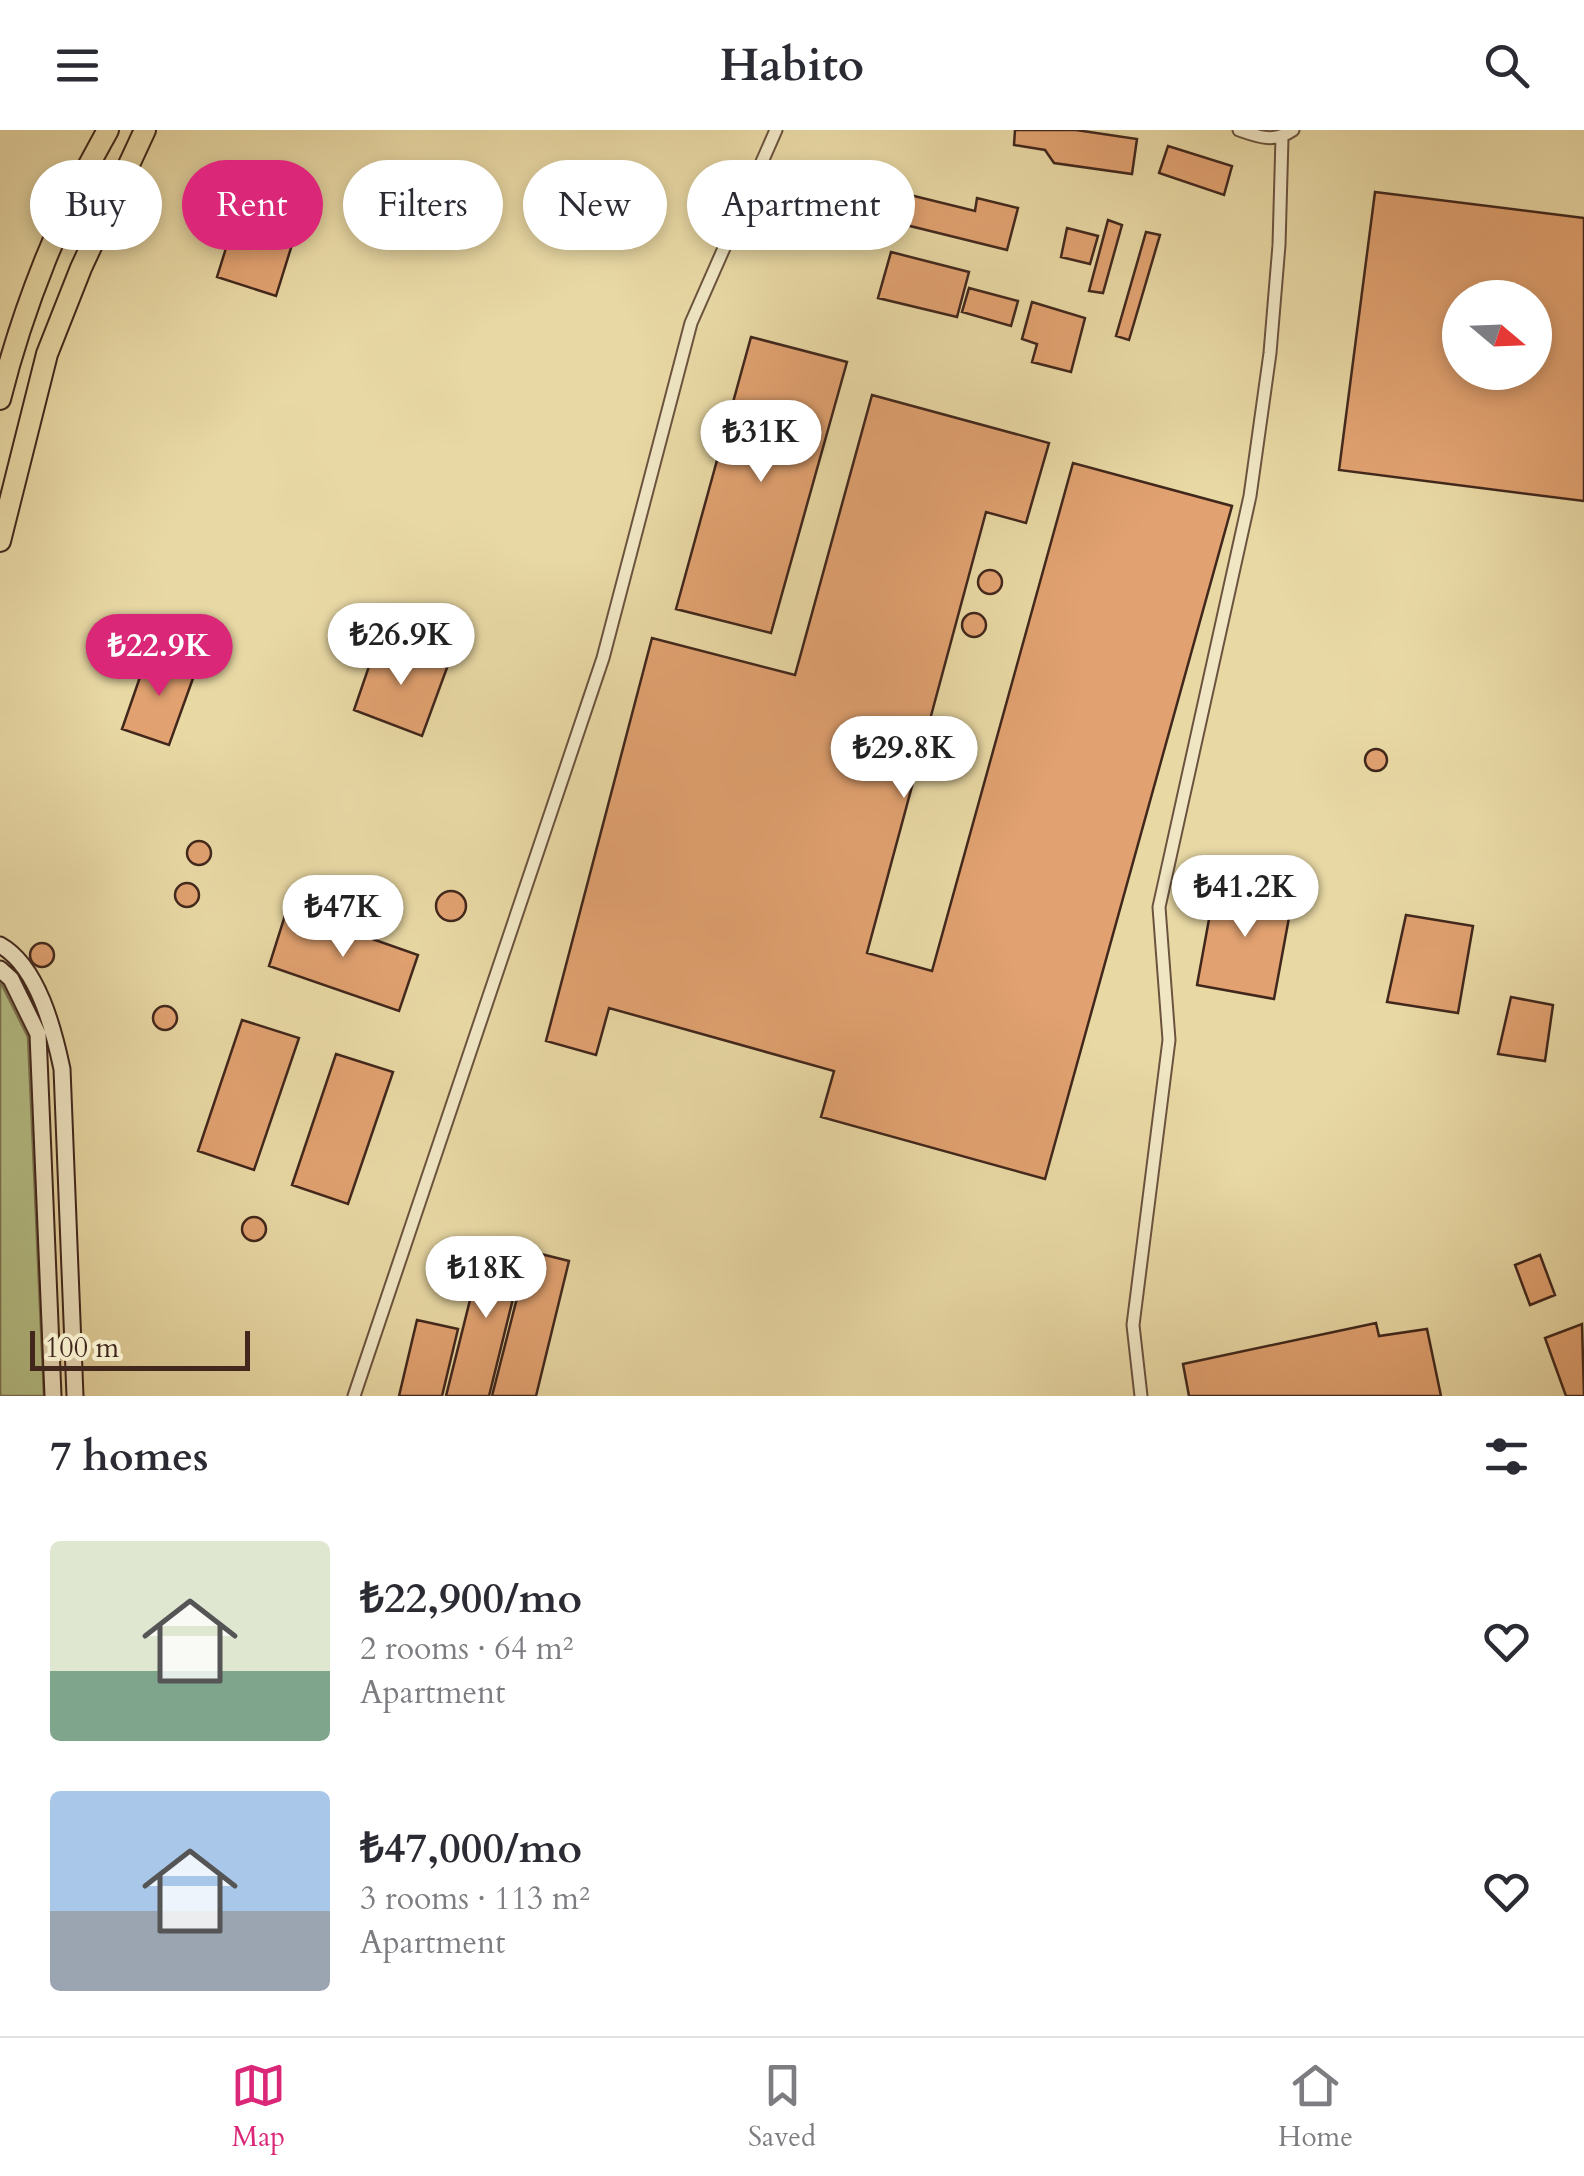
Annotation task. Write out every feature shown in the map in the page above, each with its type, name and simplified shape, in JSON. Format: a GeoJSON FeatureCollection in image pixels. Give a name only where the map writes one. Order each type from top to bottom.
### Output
{"type":"FeatureCollection","features":[{"type":"Feature","properties":{"kind":"highway"},"geometry":{"type":"LineString","coordinates":[[0,398],[38,281],[88,164],[108,130]]}},
{"type":"Feature","properties":{"kind":"highway"},"geometry":{"type":"LineString","coordinates":[[0,540],[48,354],[80,268],[145,130]]}},
{"type":"Feature","properties":{"kind":"main road"},"geometry":{"type":"LineString","coordinates":[[0,945],[28,979],[53,1026],[62,1069],[75,1396]]}},
{"type":"Feature","properties":{"kind":"main road"},"geometry":{"type":"LineString","coordinates":[[0,969],[11,979],[38,1034],[53,1396]]}},
{"type":"Feature","properties":{"kind":"street"},"geometry":{"type":"LineString","coordinates":[[354,1396],[603,658],[691,323],[776,130]]}},
{"type":"Feature","properties":{"kind":"street"},"geometry":{"type":"LineString","coordinates":[[1140,1396],[1133,1325],[1169,1040],[1160,908],[1250,496],[1280,245],[1287,134],[1262,138],[1239,130]]}},
{"type":"Feature","properties":{"kind":"green space"},"geometry":{"type":"Polygon","coordinates":[[[0,981],[28,1037],[44,1396],[0,1396],[0,981]]]}},
{"type":"Feature","properties":{"kind":"building"},"geometry":{"type":"Polygon","coordinates":[[[1015,130],[1076,130],[1137,139],[1132,174],[1054,163],[1045,150],[1014,145],[1015,130]]]}},
{"type":"Feature","properties":{"kind":"building"},"geometry":{"type":"Polygon","coordinates":[[[1168,146],[1232,166],[1224,195],[1159,173],[1168,146]]]}},
{"type":"Feature","properties":{"kind":"building"},"geometry":{"type":"Polygon","coordinates":[[[1375,192],[1584,218],[1584,501],[1339,470],[1375,192]]]}},
{"type":"Feature","properties":{"kind":"building"},"geometry":{"type":"Polygon","coordinates":[[[915,196],[975,211],[977,198],[1018,208],[1007,250],[915,227],[915,196]]]}},
{"type":"Feature","properties":{"kind":"building"},"geometry":{"type":"Polygon","coordinates":[[[1108,220],[1122,225],[1103,293],[1089,291],[1108,220]]]}},
{"type":"Feature","properties":{"kind":"building"},"geometry":{"type":"Polygon","coordinates":[[[1067,228],[1098,236],[1090,264],[1061,257],[1067,228]]]}},
{"type":"Feature","properties":{"kind":"building"},"geometry":{"type":"Polygon","coordinates":[[[1146,232],[1160,235],[1129,340],[1116,336],[1146,232]]]}},
{"type":"Feature","properties":{"kind":"building"},"geometry":{"type":"Polygon","coordinates":[[[225,250],[290,250],[276,296],[217,277],[225,250]]]}},
{"type":"Feature","properties":{"kind":"building"},"geometry":{"type":"Polygon","coordinates":[[[891,252],[969,272],[957,317],[878,298],[891,252]]]}},
{"type":"Feature","properties":{"kind":"building"},"geometry":{"type":"Polygon","coordinates":[[[969,288],[1018,301],[1011,326],[962,312],[969,288]]]}},
{"type":"Feature","properties":{"kind":"building"},"geometry":{"type":"Polygon","coordinates":[[[1032,302],[1085,318],[1071,372],[1032,362],[1037,344],[1022,339],[1032,302]]]}},
{"type":"Feature","properties":{"kind":"building"},"geometry":{"type":"Polygon","coordinates":[[[751,337],[847,362],[771,633],[676,609],[751,337]]]}},
{"type":"Feature","properties":{"kind":"building"},"geometry":{"type":"Polygon","coordinates":[[[872,395],[1049,443],[1026,523],[986,512],[867,953],[932,971],[1073,463],[1232,506],[1045,1179],[821,1117],[834,1071],[609,1008],[596,1055],[546,1041],[652,638],[795,675],[872,395]]]}},
{"type":"Feature","properties":{"kind":"building"},"geometry":{"type":"Polygon","coordinates":[[[990,570],[999,573],[999,591],[990,594],[981,591],[978,582],[981,573],[990,570]]]}},
{"type":"Feature","properties":{"kind":"building"},"geometry":{"type":"Polygon","coordinates":[[[974,613],[983,616],[983,634],[974,637],[965,634],[962,625],[965,616],[974,613]]]}},
{"type":"Feature","properties":{"kind":"building"},"geometry":{"type":"Polygon","coordinates":[[[378,640],[448,665],[422,736],[354,710],[378,640]]]}},
{"type":"Feature","properties":{"kind":"building"},"geometry":{"type":"Polygon","coordinates":[[[148,654],[196,670],[169,745],[122,729],[148,654]]]}},
{"type":"Feature","properties":{"kind":"building"},"geometry":{"type":"Polygon","coordinates":[[[1376,749],[1384,752],[1384,768],[1376,771],[1368,768],[1365,760],[1368,752],[1376,749]]]}},
{"type":"Feature","properties":{"kind":"building"},"geometry":{"type":"Polygon","coordinates":[[[199,841],[208,844],[208,862],[199,865],[190,862],[187,853],[190,844],[199,841]]]}},
{"type":"Feature","properties":{"kind":"building"},"geometry":{"type":"Polygon","coordinates":[[[1216,881],[1293,896],[1274,999],[1197,985],[1216,881]]]}},
{"type":"Feature","properties":{"kind":"building"},"geometry":{"type":"Polygon","coordinates":[[[187,883],[196,886],[196,904],[187,907],[178,904],[175,895],[178,886],[187,883]]]}},
{"type":"Feature","properties":{"kind":"building"},"geometry":{"type":"Polygon","coordinates":[[[451,891],[462,895],[466,906],[462,917],[451,921],[440,917],[436,906],[440,895],[451,891]]]}},
{"type":"Feature","properties":{"kind":"building"},"geometry":{"type":"Polygon","coordinates":[[[287,909],[418,955],[399,1011],[269,966],[287,909]]]}},
{"type":"Feature","properties":{"kind":"building"},"geometry":{"type":"Polygon","coordinates":[[[1406,915],[1473,926],[1458,1013],[1387,1002],[1406,915]]]}},
{"type":"Feature","properties":{"kind":"building"},"geometry":{"type":"Polygon","coordinates":[[[42,943],[51,946],[51,964],[42,967],[33,964],[30,955],[33,946],[42,943]]]}},
{"type":"Feature","properties":{"kind":"building"},"geometry":{"type":"Polygon","coordinates":[[[1511,997],[1553,1005],[1545,1061],[1498,1054],[1511,997]]]}},
{"type":"Feature","properties":{"kind":"building"},"geometry":{"type":"Polygon","coordinates":[[[165,1006],[174,1009],[174,1027],[165,1030],[156,1027],[153,1018],[156,1009],[165,1006]]]}},
{"type":"Feature","properties":{"kind":"building"},"geometry":{"type":"Polygon","coordinates":[[[242,1020],[299,1038],[254,1170],[198,1151],[242,1020]]]}},
{"type":"Feature","properties":{"kind":"building"},"geometry":{"type":"Polygon","coordinates":[[[336,1054],[393,1072],[348,1204],[292,1185],[336,1054]]]}},
{"type":"Feature","properties":{"kind":"building"},"geometry":{"type":"Polygon","coordinates":[[[254,1217],[263,1220],[263,1238],[254,1241],[245,1238],[242,1229],[245,1220],[254,1217]]]}},
{"type":"Feature","properties":{"kind":"building"},"geometry":{"type":"Polygon","coordinates":[[[485,1240],[525,1250],[489,1396],[446,1396],[485,1240]]]}},
{"type":"Feature","properties":{"kind":"building"},"geometry":{"type":"Polygon","coordinates":[[[529,1251],[569,1261],[536,1396],[492,1396],[529,1251]]]}},
{"type":"Feature","properties":{"kind":"building"},"geometry":{"type":"Polygon","coordinates":[[[1540,1255],[1555,1295],[1530,1305],[1515,1265],[1540,1255]]]}},
{"type":"Feature","properties":{"kind":"building"},"geometry":{"type":"Polygon","coordinates":[[[417,1320],[458,1329],[442,1396],[399,1396],[417,1320]]]}},
{"type":"Feature","properties":{"kind":"building"},"geometry":{"type":"Polygon","coordinates":[[[1376,1323],[1379,1336],[1427,1329],[1441,1396],[1189,1396],[1183,1364],[1376,1323]]]}},
{"type":"Feature","properties":{"kind":"building"},"geometry":{"type":"Polygon","coordinates":[[[1582,1324],[1584,1396],[1566,1396],[1545,1338],[1582,1324]]]}}]}
